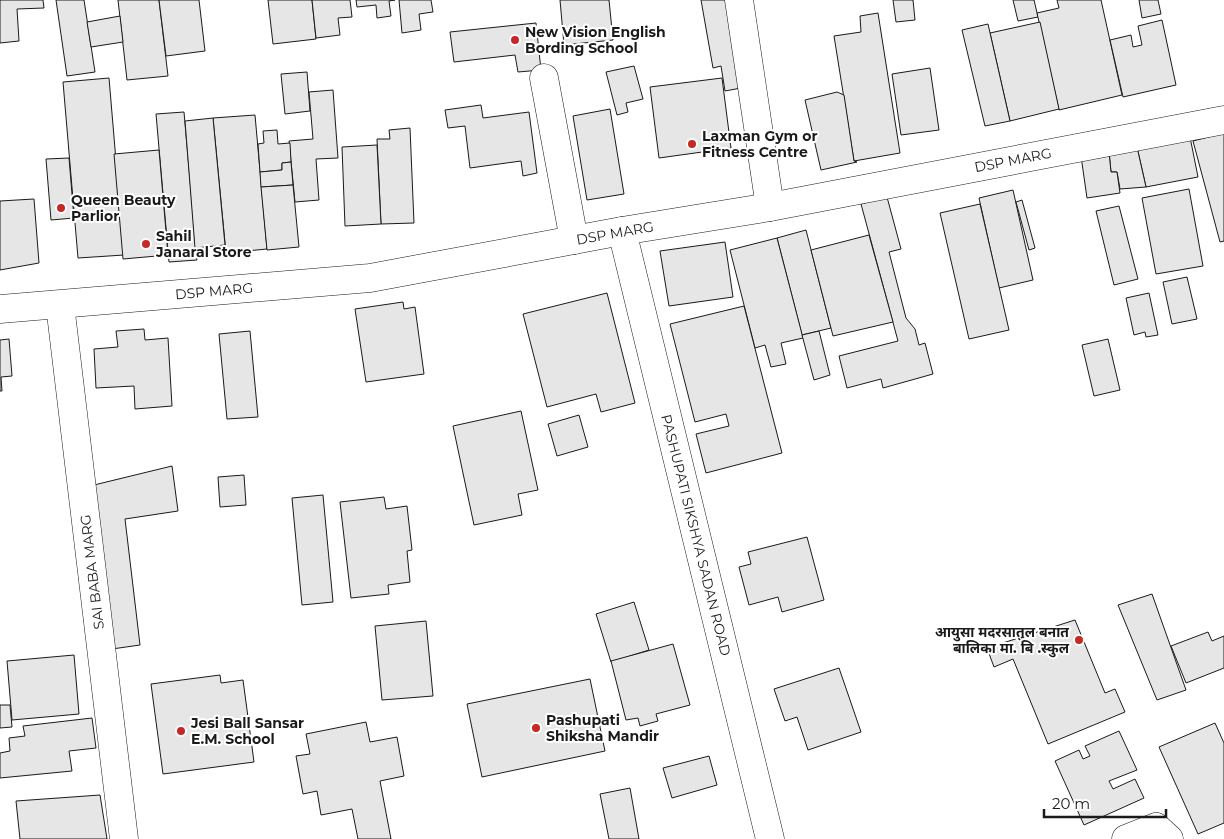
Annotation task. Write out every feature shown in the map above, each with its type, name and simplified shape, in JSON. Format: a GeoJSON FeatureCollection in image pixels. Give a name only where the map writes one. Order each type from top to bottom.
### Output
{"type":"FeatureCollection","features":[{"type":"Feature","properties":{"kind":"street"},"geometry":{"type":"LineString","coordinates":[[739,0],[770,207]]}},
{"type":"Feature","properties":{"kind":"street"},"geometry":{"type":"LineString","coordinates":[[544,78],[574,240]]}},
{"type":"Feature","properties":{"kind":"street","name":"DSP MARG"},"geometry":{"type":"LineString","coordinates":[[0,309],[370,278],[622,231],[770,207],[1224,120]]}},
{"type":"Feature","properties":{"kind":"street","name":"PASHUPATI SIKSHYA SADAN ROAD"},"geometry":{"type":"LineString","coordinates":[[622,231],[770,839]]}},
{"type":"Feature","properties":{"kind":"street","name":"SAI BABA MARG"},"geometry":{"type":"LineString","coordinates":[[60,305],[124,839]]}},
{"type":"Feature","properties":{"kind":"street"},"geometry":{"type":"LineString","coordinates":[[1126,839],[1156,827],[1169,839]]}},
{"type":"Feature","properties":{"kind":"building"},"geometry":{"type":"Polygon","coordinates":[[[0,0],[43,0],[44,8],[17,9],[19,41],[0,43],[0,0]]]}},
{"type":"Feature","properties":{"kind":"building"},"geometry":{"type":"Polygon","coordinates":[[[56,0],[84,0],[95,72],[67,76],[56,0]]]}},
{"type":"Feature","properties":{"kind":"building"},"geometry":{"type":"Polygon","coordinates":[[[118,0],[159,0],[168,76],[127,80],[118,0]]]}},
{"type":"Feature","properties":{"kind":"building"},"geometry":{"type":"Polygon","coordinates":[[[159,0],[199,0],[205,51],[166,56],[159,0]]]}},
{"type":"Feature","properties":{"kind":"building"},"geometry":{"type":"Polygon","coordinates":[[[268,0],[312,0],[316,39],[273,44],[268,0]]]}},
{"type":"Feature","properties":{"kind":"building"},"geometry":{"type":"Polygon","coordinates":[[[312,0],[350,0],[352,17],[338,18],[340,35],[316,38],[312,0]]]}},
{"type":"Feature","properties":{"kind":"building"},"geometry":{"type":"Polygon","coordinates":[[[356,0],[395,0],[389,1],[391,16],[377,18],[376,5],[357,7],[356,0]]]}},
{"type":"Feature","properties":{"kind":"building"},"geometry":{"type":"Polygon","coordinates":[[[399,0],[431,0],[433,12],[419,14],[421,30],[402,33],[399,0]]]}},
{"type":"Feature","properties":{"kind":"building"},"geometry":{"type":"Polygon","coordinates":[[[560,0],[609,0],[613,40],[564,45],[560,0]]]}},
{"type":"Feature","properties":{"kind":"building"},"geometry":{"type":"Polygon","coordinates":[[[701,0],[726,0],[741,88],[725,91],[721,66],[713,68],[701,0]]]}},
{"type":"Feature","properties":{"kind":"building"},"geometry":{"type":"Polygon","coordinates":[[[893,0],[913,0],[915,20],[896,22],[893,0]]]}},
{"type":"Feature","properties":{"kind":"building"},"geometry":{"type":"Polygon","coordinates":[[[1013,0],[1034,0],[1038,17],[1018,21],[1013,0]]]}},
{"type":"Feature","properties":{"kind":"building"},"geometry":{"type":"Polygon","coordinates":[[[1057,0],[1101,0],[1122,95],[1059,110],[1037,13],[1059,8],[1057,0]]]}},
{"type":"Feature","properties":{"kind":"building"},"geometry":{"type":"Polygon","coordinates":[[[1139,0],[1158,0],[1161,14],[1142,18],[1139,0]]]}},
{"type":"Feature","properties":{"kind":"building"},"geometry":{"type":"Polygon","coordinates":[[[878,13],[900,153],[854,161],[834,36],[861,32],[860,16],[878,13]]]}},
{"type":"Feature","properties":{"kind":"building"},"geometry":{"type":"Polygon","coordinates":[[[120,16],[123,42],[91,47],[87,22],[120,16]]]}},
{"type":"Feature","properties":{"kind":"building"},"geometry":{"type":"Polygon","coordinates":[[[1162,20],[1176,85],[1123,97],[1110,40],[1131,35],[1133,47],[1142,45],[1138,26],[1162,20]]]}},
{"type":"Feature","properties":{"kind":"building"},"geometry":{"type":"Polygon","coordinates":[[[1040,22],[1059,109],[1010,121],[990,33],[1040,22]]]}},
{"type":"Feature","properties":{"kind":"building"},"geometry":{"type":"Polygon","coordinates":[[[536,23],[541,70],[518,72],[515,55],[454,62],[450,32],[536,23]]]}},
{"type":"Feature","properties":{"kind":"building"},"geometry":{"type":"Polygon","coordinates":[[[988,24],[1010,121],[985,126],[962,30],[988,24]]]}},
{"type":"Feature","properties":{"kind":"building"},"geometry":{"type":"Polygon","coordinates":[[[634,66],[643,99],[626,103],[628,112],[617,115],[606,72],[634,66]]]}},
{"type":"Feature","properties":{"kind":"building"},"geometry":{"type":"Polygon","coordinates":[[[930,68],[939,130],[901,135],[892,74],[930,68]]]}},
{"type":"Feature","properties":{"kind":"building"},"geometry":{"type":"Polygon","coordinates":[[[307,72],[310,111],[285,114],[281,74],[307,72]]]}},
{"type":"Feature","properties":{"kind":"building"},"geometry":{"type":"Polygon","coordinates":[[[109,78],[124,255],[78,258],[63,82],[109,78]]]}},
{"type":"Feature","properties":{"kind":"building"},"geometry":{"type":"Polygon","coordinates":[[[722,78],[731,148],[659,158],[650,87],[722,78]]]}},
{"type":"Feature","properties":{"kind":"building"},"geometry":{"type":"Polygon","coordinates":[[[333,90],[338,158],[316,159],[319,200],[295,202],[289,141],[313,139],[309,92],[333,90]]]}},
{"type":"Feature","properties":{"kind":"building"},"geometry":{"type":"Polygon","coordinates":[[[837,92],[844,95],[854,161],[857,162],[821,170],[805,100],[837,92]]]}},
{"type":"Feature","properties":{"kind":"building"},"geometry":{"type":"Polygon","coordinates":[[[481,105],[483,118],[529,112],[537,173],[523,176],[521,161],[470,168],[465,126],[448,128],[445,110],[481,105]]]}},
{"type":"Feature","properties":{"kind":"building"},"geometry":{"type":"Polygon","coordinates":[[[610,109],[624,194],[587,200],[573,116],[610,109]]]}},
{"type":"Feature","properties":{"kind":"building"},"geometry":{"type":"Polygon","coordinates":[[[184,112],[197,260],[169,262],[156,114],[184,112]]]}},
{"type":"Feature","properties":{"kind":"building"},"geometry":{"type":"Polygon","coordinates":[[[255,115],[267,249],[226,253],[213,118],[255,115]]]}},
{"type":"Feature","properties":{"kind":"building"},"geometry":{"type":"Polygon","coordinates":[[[213,118],[225,245],[195,248],[185,121],[213,118]]]}},
{"type":"Feature","properties":{"kind":"building"},"geometry":{"type":"Polygon","coordinates":[[[410,128],[414,223],[381,224],[377,139],[390,139],[389,130],[410,128]]]}},
{"type":"Feature","properties":{"kind":"building"},"geometry":{"type":"Polygon","coordinates":[[[277,130],[278,144],[290,143],[291,162],[282,163],[282,170],[260,172],[258,144],[264,143],[263,131],[277,130]]]}},
{"type":"Feature","properties":{"kind":"building"},"geometry":{"type":"Polygon","coordinates":[[[1224,133],[1224,241],[1220,242],[1193,141],[1224,133]]]}},
{"type":"Feature","properties":{"kind":"building"},"geometry":{"type":"Polygon","coordinates":[[[1190,137],[1198,177],[1146,187],[1137,147],[1190,137]]]}},
{"type":"Feature","properties":{"kind":"building"},"geometry":{"type":"Polygon","coordinates":[[[377,145],[381,224],[345,226],[342,147],[377,145]]]}},
{"type":"Feature","properties":{"kind":"building"},"geometry":{"type":"Polygon","coordinates":[[[1137,147],[1146,187],[1120,189],[1117,172],[1111,172],[1109,152],[1137,147]]]}},
{"type":"Feature","properties":{"kind":"building"},"geometry":{"type":"Polygon","coordinates":[[[159,150],[168,255],[123,259],[114,154],[159,150]]]}},
{"type":"Feature","properties":{"kind":"building"},"geometry":{"type":"Polygon","coordinates":[[[1109,152],[1111,172],[1117,172],[1120,193],[1087,198],[1081,156],[1109,152]]]}},
{"type":"Feature","properties":{"kind":"building"},"geometry":{"type":"Polygon","coordinates":[[[69,158],[74,218],[51,220],[46,159],[69,158]]]}},
{"type":"Feature","properties":{"kind":"building"},"geometry":{"type":"Polygon","coordinates":[[[291,162],[293,185],[261,187],[260,172],[282,170],[282,163],[291,162]]]}},
{"type":"Feature","properties":{"kind":"building"},"geometry":{"type":"Polygon","coordinates":[[[293,185],[299,247],[267,250],[261,187],[293,185]]]}},
{"type":"Feature","properties":{"kind":"building"},"geometry":{"type":"Polygon","coordinates":[[[1189,189],[1203,266],[1156,274],[1142,198],[1189,189]]]}},
{"type":"Feature","properties":{"kind":"building"},"geometry":{"type":"Polygon","coordinates":[[[1013,190],[1033,280],[999,288],[979,198],[1013,190]]]}},
{"type":"Feature","properties":{"kind":"building"},"geometry":{"type":"Polygon","coordinates":[[[887,197],[901,249],[889,252],[906,318],[915,329],[919,345],[925,343],[933,374],[883,388],[881,379],[847,388],[839,356],[898,341],[861,204],[887,197]]]}},
{"type":"Feature","properties":{"kind":"building"},"geometry":{"type":"Polygon","coordinates":[[[34,199],[39,263],[0,270],[0,201],[34,199]]]}},
{"type":"Feature","properties":{"kind":"building"},"geometry":{"type":"Polygon","coordinates":[[[1022,200],[1035,248],[1029,250],[1016,202],[1022,200]]]}},
{"type":"Feature","properties":{"kind":"building"},"geometry":{"type":"Polygon","coordinates":[[[980,204],[1009,330],[969,339],[940,213],[980,204]]]}},
{"type":"Feature","properties":{"kind":"building"},"geometry":{"type":"Polygon","coordinates":[[[1119,206],[1138,279],[1114,285],[1096,211],[1119,206]]]}},
{"type":"Feature","properties":{"kind":"building"},"geometry":{"type":"Polygon","coordinates":[[[806,230],[831,328],[802,335],[777,238],[806,230]]]}},
{"type":"Feature","properties":{"kind":"building"},"geometry":{"type":"Polygon","coordinates":[[[869,235],[893,322],[833,336],[811,250],[869,235]]]}},
{"type":"Feature","properties":{"kind":"building"},"geometry":{"type":"Polygon","coordinates":[[[777,238],[803,338],[781,343],[786,364],[771,367],[765,345],[755,348],[730,250],[777,238]]]}},
{"type":"Feature","properties":{"kind":"building"},"geometry":{"type":"Polygon","coordinates":[[[725,242],[733,297],[669,306],[660,251],[725,242]]]}},
{"type":"Feature","properties":{"kind":"building"},"geometry":{"type":"Polygon","coordinates":[[[1187,277],[1197,319],[1172,324],[1163,282],[1187,277]]]}},
{"type":"Feature","properties":{"kind":"building"},"geometry":{"type":"Polygon","coordinates":[[[607,293],[635,403],[601,412],[596,394],[547,407],[523,314],[607,293]]]}},
{"type":"Feature","properties":{"kind":"building"},"geometry":{"type":"Polygon","coordinates":[[[1149,293],[1158,335],[1146,337],[1145,332],[1134,335],[1126,298],[1149,293]]]}},
{"type":"Feature","properties":{"kind":"building"},"geometry":{"type":"Polygon","coordinates":[[[403,302],[404,309],[415,307],[424,374],[366,382],[355,309],[403,302]]]}},
{"type":"Feature","properties":{"kind":"building"},"geometry":{"type":"Polygon","coordinates":[[[744,306],[782,453],[706,473],[696,434],[729,426],[726,414],[695,422],[670,324],[744,306]]]}},
{"type":"Feature","properties":{"kind":"building"},"geometry":{"type":"Polygon","coordinates":[[[144,329],[145,340],[168,338],[172,406],[135,409],[134,386],[96,388],[94,349],[118,347],[116,331],[144,329]]]}},
{"type":"Feature","properties":{"kind":"building"},"geometry":{"type":"Polygon","coordinates":[[[250,331],[258,417],[227,419],[219,334],[250,331]]]}},
{"type":"Feature","properties":{"kind":"building"},"geometry":{"type":"Polygon","coordinates":[[[819,331],[830,375],[814,380],[802,335],[819,331]]]}},
{"type":"Feature","properties":{"kind":"building"},"geometry":{"type":"Polygon","coordinates":[[[9,339],[12,376],[1,377],[2,391],[0,391],[0,340],[9,339]]]}},
{"type":"Feature","properties":{"kind":"building"},"geometry":{"type":"Polygon","coordinates":[[[1108,339],[1120,390],[1094,396],[1082,345],[1108,339]]]}},
{"type":"Feature","properties":{"kind":"building"},"geometry":{"type":"Polygon","coordinates":[[[521,411],[538,490],[518,494],[522,515],[474,525],[453,426],[521,411]]]}},
{"type":"Feature","properties":{"kind":"building"},"geometry":{"type":"Polygon","coordinates":[[[579,415],[588,447],[557,456],[548,424],[579,415]]]}},
{"type":"Feature","properties":{"kind":"building"},"geometry":{"type":"Polygon","coordinates":[[[172,466],[178,511],[125,519],[140,645],[112,649],[94,485],[172,466]]]}},
{"type":"Feature","properties":{"kind":"building"},"geometry":{"type":"Polygon","coordinates":[[[244,475],[246,505],[220,507],[218,477],[244,475]]]}},
{"type":"Feature","properties":{"kind":"building"},"geometry":{"type":"Polygon","coordinates":[[[323,495],[333,602],[302,605],[292,498],[323,495]]]}},
{"type":"Feature","properties":{"kind":"building"},"geometry":{"type":"Polygon","coordinates":[[[384,497],[386,509],[407,506],[412,550],[407,551],[410,582],[388,585],[389,594],[351,598],[340,502],[384,497]]]}},
{"type":"Feature","properties":{"kind":"building"},"geometry":{"type":"Polygon","coordinates":[[[807,537],[824,600],[782,612],[778,597],[749,605],[739,567],[751,564],[748,552],[807,537]]]}},
{"type":"Feature","properties":{"kind":"building"},"geometry":{"type":"Polygon","coordinates":[[[1152,594],[1186,690],[1157,700],[1118,605],[1152,594]]]}},
{"type":"Feature","properties":{"kind":"building"},"geometry":{"type":"Polygon","coordinates":[[[634,602],[649,650],[611,662],[596,614],[634,602]]]}},
{"type":"Feature","properties":{"kind":"building"},"geometry":{"type":"Polygon","coordinates":[[[1075,620],[1105,693],[1115,689],[1125,712],[1048,744],[1013,659],[994,667],[987,648],[1075,620]]]}},
{"type":"Feature","properties":{"kind":"building"},"geometry":{"type":"Polygon","coordinates":[[[426,621],[433,696],[382,700],[375,626],[426,621]]]}},
{"type":"Feature","properties":{"kind":"building"},"geometry":{"type":"Polygon","coordinates":[[[1208,632],[1212,641],[1224,636],[1224,668],[1186,683],[1171,646],[1208,632]]]}},
{"type":"Feature","properties":{"kind":"building"},"geometry":{"type":"Polygon","coordinates":[[[673,644],[690,705],[656,714],[658,721],[640,726],[638,718],[626,720],[611,661],[673,644]]]}},
{"type":"Feature","properties":{"kind":"building"},"geometry":{"type":"Polygon","coordinates":[[[74,655],[79,714],[12,720],[7,661],[74,655]]]}},
{"type":"Feature","properties":{"kind":"building"},"geometry":{"type":"Polygon","coordinates":[[[839,668],[861,732],[808,750],[797,717],[785,721],[774,689],[839,668]]]}},
{"type":"Feature","properties":{"kind":"building"},"geometry":{"type":"Polygon","coordinates":[[[220,675],[221,683],[243,680],[254,762],[163,774],[151,684],[220,675]]]}},
{"type":"Feature","properties":{"kind":"building"},"geometry":{"type":"Polygon","coordinates":[[[590,679],[605,751],[482,777],[467,704],[590,679]]]}},
{"type":"Feature","properties":{"kind":"building"},"geometry":{"type":"Polygon","coordinates":[[[0,705],[10,705],[12,727],[0,728],[0,705]]]}},
{"type":"Feature","properties":{"kind":"building"},"geometry":{"type":"Polygon","coordinates":[[[92,718],[96,748],[69,751],[72,771],[0,778],[0,753],[10,751],[9,738],[25,736],[23,726],[92,718]]]}},
{"type":"Feature","properties":{"kind":"building"},"geometry":{"type":"Polygon","coordinates":[[[366,722],[370,742],[397,737],[404,776],[380,781],[391,839],[358,839],[352,809],[321,815],[317,791],[303,794],[296,756],[310,754],[306,734],[366,722]]]}},
{"type":"Feature","properties":{"kind":"building"},"geometry":{"type":"Polygon","coordinates":[[[1215,723],[1224,743],[1224,823],[1198,834],[1159,747],[1215,723]]]}},
{"type":"Feature","properties":{"kind":"building"},"geometry":{"type":"Polygon","coordinates":[[[1119,731],[1137,770],[1109,781],[1113,789],[1135,779],[1144,798],[1084,825],[1055,761],[1079,750],[1083,759],[1090,756],[1085,746],[1119,731]]]}},
{"type":"Feature","properties":{"kind":"building"},"geometry":{"type":"Polygon","coordinates":[[[709,756],[717,785],[672,798],[663,768],[709,756]]]}},
{"type":"Feature","properties":{"kind":"building"},"geometry":{"type":"Polygon","coordinates":[[[630,788],[639,839],[609,839],[600,794],[630,788]]]}},
{"type":"Feature","properties":{"kind":"building"},"geometry":{"type":"Polygon","coordinates":[[[100,795],[107,839],[20,839],[16,801],[100,795]]]}},
{"type":"Feature","properties":{"kind":"place","name":"New Vision English Bording School"},"geometry":{"type":"Point","coordinates":[515,40]}},
{"type":"Feature","properties":{"kind":"place","name":"Laxman Gym or Fitness Centre"},"geometry":{"type":"Point","coordinates":[692,144]}},
{"type":"Feature","properties":{"kind":"place","name":"Queen Beauty Parlior"},"geometry":{"type":"Point","coordinates":[61,208]}},
{"type":"Feature","properties":{"kind":"place","name":"Sahil Janaral Store"},"geometry":{"type":"Point","coordinates":[146,244]}},
{"type":"Feature","properties":{"kind":"place","name":"आयुसा मदरसातुल बनात बालिका मा. बि .स्कुल"},"geometry":{"type":"Point","coordinates":[1079,640]}},
{"type":"Feature","properties":{"kind":"place","name":"Pashupati Shiksha Mandir"},"geometry":{"type":"Point","coordinates":[536,728]}},
{"type":"Feature","properties":{"kind":"place","name":"Jesi Ball Sansar E.M. School"},"geometry":{"type":"Point","coordinates":[181,731]}}]}
